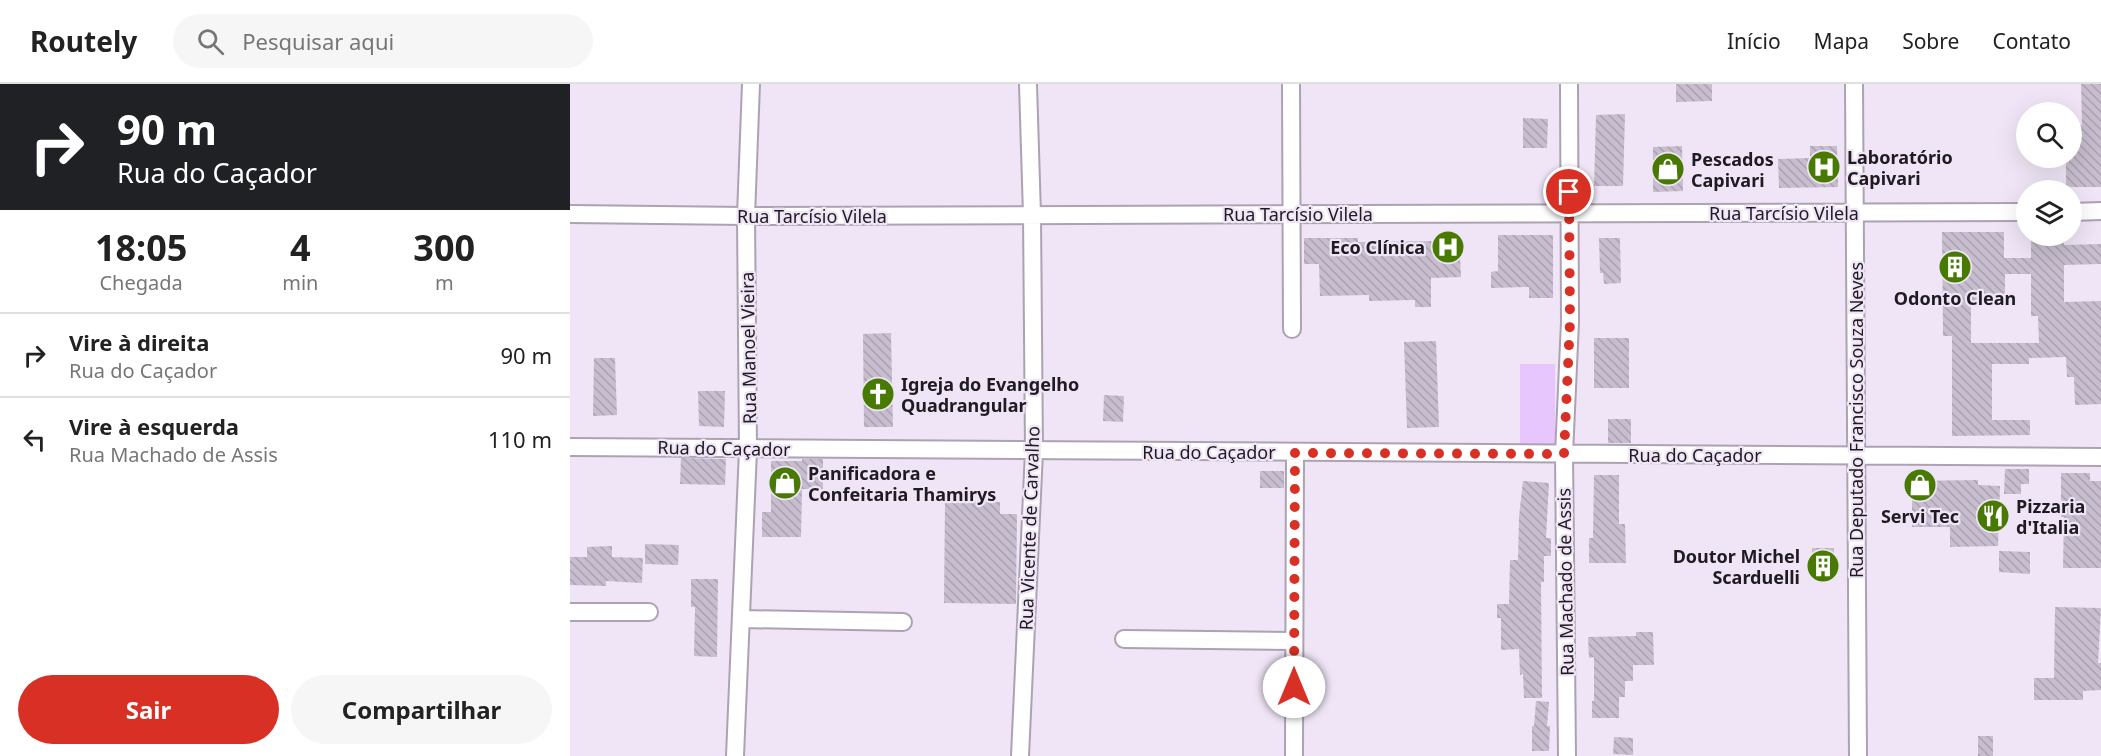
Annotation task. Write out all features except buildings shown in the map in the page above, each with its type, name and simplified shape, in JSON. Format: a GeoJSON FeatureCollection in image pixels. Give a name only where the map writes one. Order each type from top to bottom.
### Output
{"type":"FeatureCollection","features":[{"type":"Feature","properties":{"kind":"street","name":"Rua Manoel Vieira"},"geometry":{"type":"LineString","coordinates":[[735,756],[743,619],[748,450],[746,216],[751,84]]}},
{"type":"Feature","properties":{"kind":"street","name":"Rua Vicente de Carvalho"},"geometry":{"type":"LineString","coordinates":[[1020,756],[1034,451],[1032,215],[1028,84]]}},
{"type":"Feature","properties":{"kind":"street"},"geometry":{"type":"LineString","coordinates":[[1291,84],[1292,329]]}},
{"type":"Feature","properties":{"kind":"street","name":"Rua Machado de Assis"},"geometry":{"type":"LineString","coordinates":[[1568,756],[1564,454],[1570,322],[1569,84]]}},
{"type":"Feature","properties":{"kind":"street","name":"Rua Deputado Francisco Souza Neves"},"geometry":{"type":"LineString","coordinates":[[1854,84],[1858,756]]}},
{"type":"Feature","properties":{"kind":"street"},"geometry":{"type":"LineString","coordinates":[[2082,212],[2101,211]]}},
{"type":"Feature","properties":{"kind":"street","name":"Rua Tarcísio Vilela"},"geometry":{"type":"LineString","coordinates":[[570,214],[746,216],[2016,212]]}},
{"type":"Feature","properties":{"kind":"street","name":"Rua do Caçador"},"geometry":{"type":"LineString","coordinates":[[570,447],[643,446],[748,450],[2101,457]]}},
{"type":"Feature","properties":{"kind":"street"},"geometry":{"type":"LineString","coordinates":[[1294,756],[1295,453]]}},
{"type":"Feature","properties":{"kind":"street"},"geometry":{"type":"LineString","coordinates":[[570,612],[649,612]]}},
{"type":"Feature","properties":{"kind":"street"},"geometry":{"type":"LineString","coordinates":[[743,619],[903,622]]}},
{"type":"Feature","properties":{"kind":"street"},"geometry":{"type":"LineString","coordinates":[[1124,639],[1294,641]]}},
{"type":"Feature","properties":{"kind":"shaded area"},"geometry":{"type":"Polygon","coordinates":[[[1520,364],[1555,364],[1555,445],[1520,445],[1520,364]]]}},
{"type":"Feature","properties":{"kind":"place","name":"Laboratório Capivari"},"geometry":{"type":"Point","coordinates":[1824,167]}},
{"type":"Feature","properties":{"kind":"place","name":"Pescados Capivari"},"geometry":{"type":"Point","coordinates":[1668,169]}},
{"type":"Feature","properties":{"kind":"place","name":"Eco Clínica"},"geometry":{"type":"Point","coordinates":[1448,247]}},
{"type":"Feature","properties":{"kind":"place","name":"Odonto Clean"},"geometry":{"type":"Point","coordinates":[1955,267]}},
{"type":"Feature","properties":{"kind":"place","name":"Igreja do Evangelho Quadrangular"},"geometry":{"type":"Point","coordinates":[878,394]}},
{"type":"Feature","properties":{"kind":"place","name":"Panificadora e Confeitaria Thamirys"},"geometry":{"type":"Point","coordinates":[785,483]}},
{"type":"Feature","properties":{"kind":"place","name":"Servi Tec"},"geometry":{"type":"Point","coordinates":[1920,485]}},
{"type":"Feature","properties":{"kind":"place","name":"Pizzaria d'Italia"},"geometry":{"type":"Point","coordinates":[1993,516]}},
{"type":"Feature","properties":{"kind":"place","name":"Doutor Michel Scarduelli"},"geometry":{"type":"Point","coordinates":[1823,566]}},
{"type":"Feature","properties":{"kind":"route"},"geometry":{"type":"LineString","coordinates":[[1294,687],[1295,453],[1564,454],[1570,322],[1569,192]]}}]}
